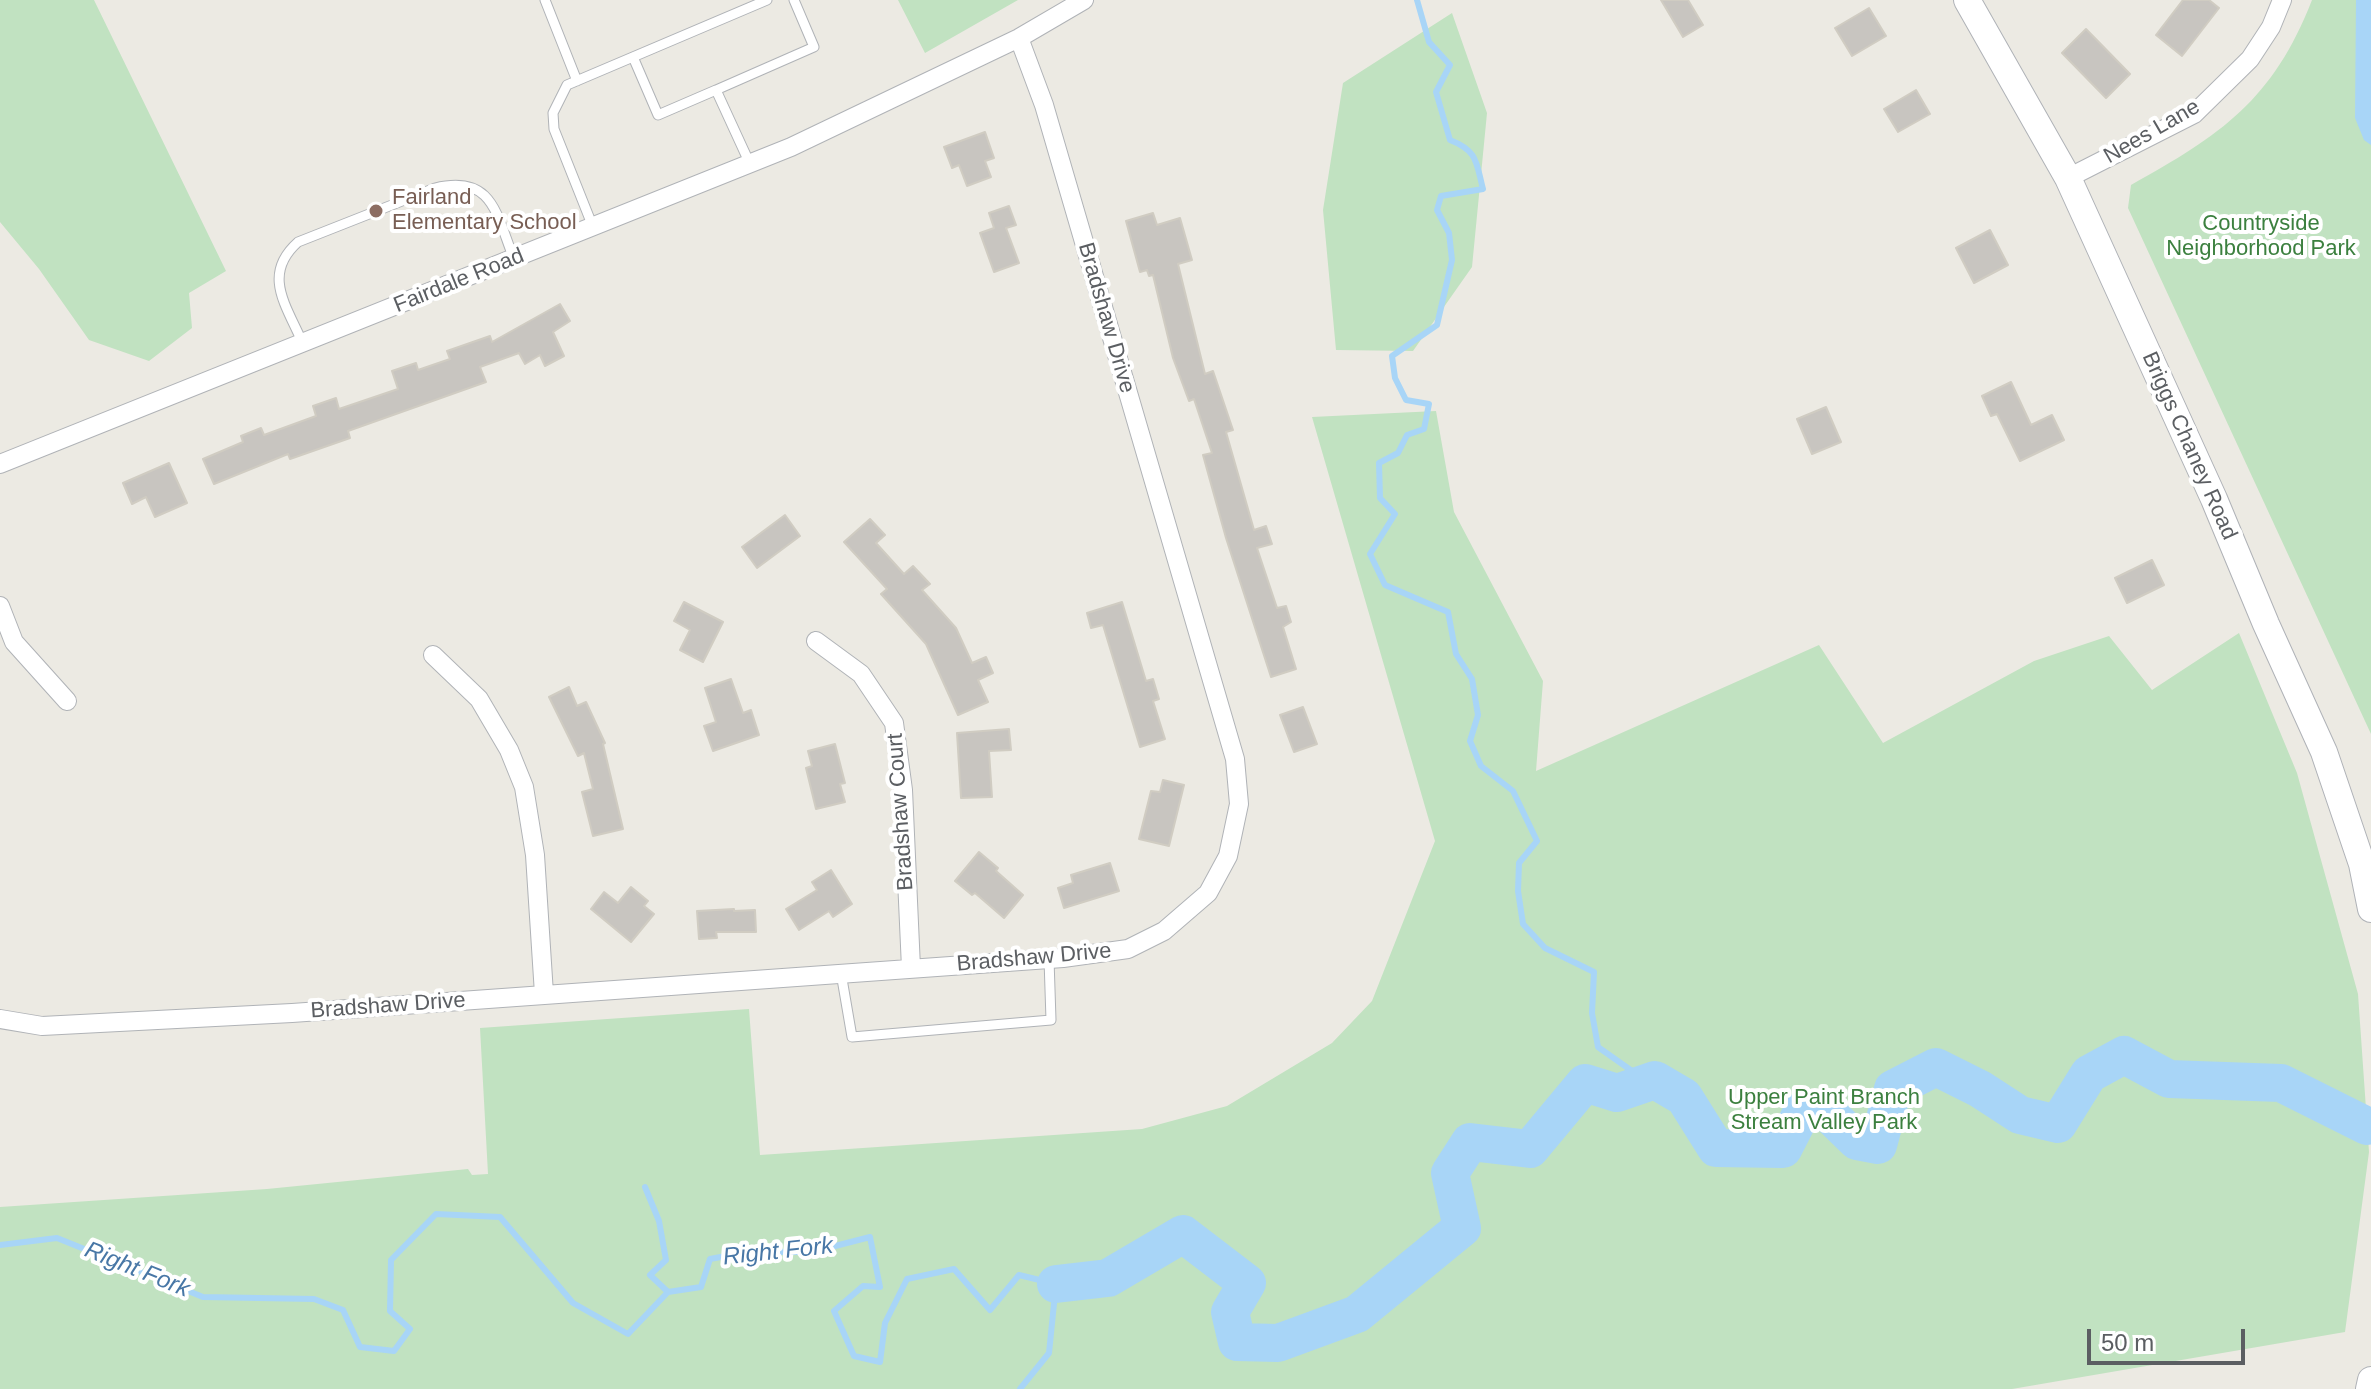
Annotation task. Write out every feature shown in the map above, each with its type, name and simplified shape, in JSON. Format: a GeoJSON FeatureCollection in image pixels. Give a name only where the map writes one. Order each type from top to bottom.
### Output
{"type":"FeatureCollection","features":[{"type":"Feature","properties":{"kind":"main road","name":"Briggs Chaney Road"},"geometry":{"type":"LineString","coordinates":[[1967,0],[2068,178],[2214,499],[2324,752],[2362,864],[2371,909]]}},
{"type":"Feature","properties":{"kind":"main road"},"geometry":{"type":"LineString","coordinates":[[2369,1389],[2371,1380]]}},
{"type":"Feature","properties":{"kind":"street","name":"Fairdale Road"},"geometry":{"type":"LineString","coordinates":[[0,464],[791,147],[1019,38],[1084,0]]}},
{"type":"Feature","properties":{"kind":"street","name":"Nees Lane"},"geometry":{"type":"LineString","coordinates":[[2068,178],[2194,114],[2250,59],[2271,27],[2282,0]]}},
{"type":"Feature","properties":{"kind":"street","name":"Bradshaw Drive"},"geometry":{"type":"LineString","coordinates":[[0,1019],[42,1026],[292,1013],[1049,959],[1128,949],[1164,931],[1208,893],[1228,856],[1239,804],[1235,759],[1044,105],[1019,38]]}},
{"type":"Feature","properties":{"kind":"street"},"geometry":{"type":"LineString","coordinates":[[0,606],[14,642],[67,701]]}},
{"type":"Feature","properties":{"kind":"street","name":"Bradshaw Court"},"geometry":{"type":"LineString","coordinates":[[816,641],[861,674],[894,723],[903,790],[911,968]]}},
{"type":"Feature","properties":{"kind":"street"},"geometry":{"type":"LineString","coordinates":[[433,655],[479,699],[509,750],[524,787],[535,855],[544,994]]}},
{"type":"Feature","properties":{"kind":"lane"},"geometry":{"type":"LineString","coordinates":[[545,0],[577,81]]}},
{"type":"Feature","properties":{"kind":"lane"},"geometry":{"type":"LineString","coordinates":[[593,227],[554,129],[553,113],[567,85],[767,0]]}},
{"type":"Feature","properties":{"kind":"lane"},"geometry":{"type":"LineString","coordinates":[[633,57],[658,115],[814,47],[794,0]]}},
{"type":"Feature","properties":{"kind":"lane"},"geometry":{"type":"LineString","coordinates":[[716,90],[750,164]]}},
{"type":"Feature","properties":{"kind":"lane"},"geometry":{"type":"LineString","coordinates":[[303,344],[278,281],[279,266],[287,252],[298,242],[435,188],[468,185],[482,192],[493,208],[514,259]]}},
{"type":"Feature","properties":{"kind":"lane"},"geometry":{"type":"LineString","coordinates":[[841,973],[852,1037],[1051,1020],[1049,959]]}},
{"type":"Feature","properties":{"kind":"green space"},"geometry":{"type":"Polygon","coordinates":[[[0,0],[94,0],[226,271],[189,293],[192,328],[149,361],[89,340],[39,269],[0,222],[0,0]]]}},
{"type":"Feature","properties":{"kind":"green space"},"geometry":{"type":"Polygon","coordinates":[[[898,0],[1018,0],[925,53],[898,0]]]}},
{"type":"Feature","properties":{"kind":"green space","name":"Countryside Neighborhood Park"},"geometry":{"type":"Polygon","coordinates":[[[2312,0],[2371,0],[2371,734],[2128,208],[2131,185],[2218,131],[2261,89],[2297,35],[2312,0]]]}},
{"type":"Feature","properties":{"kind":"green space"},"geometry":{"type":"Polygon","coordinates":[[[1452,13],[1487,113],[1472,267],[1413,351],[1336,350],[1323,210],[1343,83],[1452,13]]]}},
{"type":"Feature","properties":{"kind":"green space","name":"Upper Paint Branch Stream Valley Park"},"geometry":{"type":"Polygon","coordinates":[[[1436,411],[1454,512],[1543,681],[1536,771],[1819,645],[1883,743],[2034,661],[2109,636],[2152,690],[2239,633],[2297,773],[2358,994],[2369,1152],[2345,1332],[2012,1389],[0,1389],[0,1207],[267,1189],[468,1169],[472,1175],[488,1174],[480,1028],[749,1009],[760,1155],[1142,1129],[1227,1106],[1332,1043],[1372,1001],[1435,841],[1312,417],[1436,411]]]}},
{"type":"Feature","properties":{"kind":"water"},"geometry":{"type":"Polygon","coordinates":[[[2356,0],[2371,0],[2371,145],[2364,140],[2355,118],[2356,0]]]}},
{"type":"Feature","properties":{"kind":"building"},"geometry":{"type":"Polygon","coordinates":[[[1661,0],[1688,0],[1703,25],[1683,37],[1661,0]]]}},
{"type":"Feature","properties":{"kind":"building"},"geometry":{"type":"Polygon","coordinates":[[[2183,0],[2209,0],[2219,8],[2182,56],[2156,35],[2183,0]]]}},
{"type":"Feature","properties":{"kind":"building"},"geometry":{"type":"Polygon","coordinates":[[[1869,8],[1886,36],[1852,56],[1835,28],[1869,8]]]}},
{"type":"Feature","properties":{"kind":"building"},"geometry":{"type":"Polygon","coordinates":[[[2086,29],[2130,74],[2106,98],[2062,53],[2086,29]]]}},
{"type":"Feature","properties":{"kind":"building"},"geometry":{"type":"Polygon","coordinates":[[[1916,90],[1930,114],[1898,132],[1884,109],[1916,90]]]}},
{"type":"Feature","properties":{"kind":"building"},"geometry":{"type":"Polygon","coordinates":[[[985,132],[994,158],[985,161],[991,177],[967,186],[959,165],[952,168],[944,147],[985,132]]]}},
{"type":"Feature","properties":{"kind":"building"},"geometry":{"type":"Polygon","coordinates":[[[1009,206],[1016,225],[1006,228],[1019,263],[994,272],[980,233],[994,228],[989,213],[1009,206]]]}},
{"type":"Feature","properties":{"kind":"building"},"geometry":{"type":"Polygon","coordinates":[[[1153,213],[1157,225],[1180,218],[1192,260],[1178,264],[1205,374],[1213,371],[1233,430],[1226,432],[1254,530],[1266,526],[1272,544],[1257,548],[1277,608],[1286,606],[1291,622],[1283,627],[1296,669],[1271,677],[1203,455],[1212,453],[1194,399],[1189,401],[1173,358],[1153,275],[1149,276],[1147,270],[1140,272],[1126,221],[1153,213]]]}},
{"type":"Feature","properties":{"kind":"building"},"geometry":{"type":"Polygon","coordinates":[[[1990,230],[2008,265],[1974,283],[1956,248],[1990,230]]]}},
{"type":"Feature","properties":{"kind":"building"},"geometry":{"type":"Polygon","coordinates":[[[560,304],[570,321],[553,332],[564,356],[545,366],[540,355],[525,364],[519,353],[480,367],[486,382],[348,431],[350,438],[290,459],[288,454],[214,484],[203,459],[243,442],[241,436],[261,428],[264,435],[316,416],[313,406],[336,398],[339,409],[398,389],[392,371],[416,363],[418,370],[450,359],[447,351],[490,336],[492,342],[560,304]]]}},
{"type":"Feature","properties":{"kind":"building"},"geometry":{"type":"Polygon","coordinates":[[[2011,382],[2031,425],[2052,415],[2064,440],[2020,461],[1997,414],[1991,416],[1982,396],[2011,382]]]}},
{"type":"Feature","properties":{"kind":"building"},"geometry":{"type":"Polygon","coordinates":[[[1826,407],[1841,442],[1812,454],[1797,419],[1826,407]]]}},
{"type":"Feature","properties":{"kind":"building"},"geometry":{"type":"Polygon","coordinates":[[[169,463],[187,503],[155,517],[146,497],[132,504],[123,483],[169,463]]]}},
{"type":"Feature","properties":{"kind":"building"},"geometry":{"type":"Polygon","coordinates":[[[785,515],[800,536],[757,568],[742,547],[785,515]]]}},
{"type":"Feature","properties":{"kind":"building"},"geometry":{"type":"Polygon","coordinates":[[[870,519],[885,535],[876,543],[904,574],[913,566],[930,584],[922,590],[956,628],[972,663],[986,657],[993,673],[978,680],[988,702],[958,715],[926,644],[881,594],[887,589],[844,542],[870,519]]]}},
{"type":"Feature","properties":{"kind":"building"},"geometry":{"type":"Polygon","coordinates":[[[2152,560],[2164,585],[2127,603],[2115,578],[2152,560]]]}},
{"type":"Feature","properties":{"kind":"building"},"geometry":{"type":"Polygon","coordinates":[[[684,602],[723,622],[703,662],[680,650],[690,630],[674,621],[684,602]]]}},
{"type":"Feature","properties":{"kind":"building"},"geometry":{"type":"Polygon","coordinates":[[[1122,602],[1146,681],[1153,679],[1159,699],[1153,701],[1165,739],[1140,747],[1103,625],[1091,628],[1087,613],[1122,602]]]}},
{"type":"Feature","properties":{"kind":"building"},"geometry":{"type":"Polygon","coordinates":[[[731,679],[743,713],[751,710],[759,735],[713,751],[704,726],[716,722],[705,688],[731,679]]]}},
{"type":"Feature","properties":{"kind":"building"},"geometry":{"type":"Polygon","coordinates":[[[569,687],[577,706],[586,702],[605,743],[623,829],[593,836],[582,792],[593,789],[584,753],[578,756],[549,697],[569,687]]]}},
{"type":"Feature","properties":{"kind":"building"},"geometry":{"type":"Polygon","coordinates":[[[1303,707],[1317,744],[1294,752],[1280,715],[1303,707]]]}},
{"type":"Feature","properties":{"kind":"building"},"geometry":{"type":"Polygon","coordinates":[[[1009,729],[1011,750],[989,751],[992,797],[961,798],[957,733],[1009,729]]]}},
{"type":"Feature","properties":{"kind":"building"},"geometry":{"type":"Polygon","coordinates":[[[835,744],[845,783],[840,784],[845,802],[816,809],[806,768],[812,766],[808,751],[835,744]]]}},
{"type":"Feature","properties":{"kind":"building"},"geometry":{"type":"Polygon","coordinates":[[[1163,780],[1184,785],[1169,846],[1139,839],[1151,791],[1160,792],[1163,780]]]}},
{"type":"Feature","properties":{"kind":"building"},"geometry":{"type":"Polygon","coordinates":[[[979,852],[1023,895],[1004,918],[975,893],[972,895],[955,881],[979,852]]]}},
{"type":"Feature","properties":{"kind":"building"},"geometry":{"type":"Polygon","coordinates":[[[1110,863],[1119,891],[1064,908],[1058,888],[1073,883],[1071,875],[1110,863]]]}},
{"type":"Feature","properties":{"kind":"building"},"geometry":{"type":"Polygon","coordinates":[[[831,870],[852,904],[833,917],[829,911],[799,930],[786,909],[817,890],[812,882],[831,870]]]}},
{"type":"Feature","properties":{"kind":"building"},"geometry":{"type":"Polygon","coordinates":[[[631,887],[648,901],[644,906],[654,914],[631,942],[591,909],[604,892],[618,903],[631,887]]]}},
{"type":"Feature","properties":{"kind":"building"},"geometry":{"type":"Polygon","coordinates":[[[755,910],[756,932],[716,932],[717,938],[699,939],[697,911],[755,910]]]}},
{"type":"Feature","properties":{"kind":"waterway"},"geometry":{"type":"LineString","coordinates":[[1417,0],[1429,42],[1450,65],[1436,92],[1450,140],[1471,153],[1483,189],[1441,196],[1437,210],[1449,233],[1452,260],[1437,325],[1392,356],[1395,378],[1406,400],[1429,404],[1424,429],[1407,435],[1398,453],[1379,463],[1380,498],[1395,514],[1370,554],[1385,585],[1448,612],[1456,654],[1472,679],[1478,715],[1470,741],[1481,766],[1513,791],[1537,841],[1519,863],[1518,891],[1523,924],[1545,948],[1594,972],[1592,1013],[1598,1047],[1632,1071],[1655,1080]]}},
{"type":"Feature","properties":{"kind":"waterway"},"geometry":{"type":"LineString","coordinates":[[1056,1284],[1108,1278],[1183,1234],[1247,1283],[1230,1312],[1237,1342],[1278,1343],[1357,1314],[1462,1228],[1450,1173],[1470,1142],[1530,1149],[1585,1083],[1617,1093],[1655,1080],[1684,1097],[1716,1148],[1783,1149],[1803,1110],[1824,1109],[1857,1141],[1878,1145],[1893,1089],[1936,1067],[1980,1089],[2020,1115],[2058,1124],[2089,1074],[2124,1055],[2169,1079],[2281,1083],[2367,1126]]}},
{"type":"Feature","properties":{"kind":"waterway"},"geometry":{"type":"LineString","coordinates":[[645,1187],[659,1221],[666,1260],[650,1275],[668,1292]]}},
{"type":"Feature","properties":{"kind":"waterway","name":"Right Fork"},"geometry":{"type":"LineString","coordinates":[[0,1245],[57,1238],[203,1297],[314,1299],[343,1310],[360,1347],[394,1351],[410,1329],[390,1311],[391,1260],[436,1214],[500,1217],[573,1303],[628,1334],[668,1292],[701,1287],[710,1259],[747,1252],[812,1252],[870,1237],[880,1287],[863,1286],[834,1311],[854,1356],[880,1362],[885,1323],[907,1279],[954,1269],[990,1310],[1019,1275],[1056,1284],[1049,1353],[1020,1389]]}},
{"type":"Feature","properties":{"kind":"place","name":"Fairland Elementary School"},"geometry":{"type":"Point","coordinates":[376,211]}}]}
